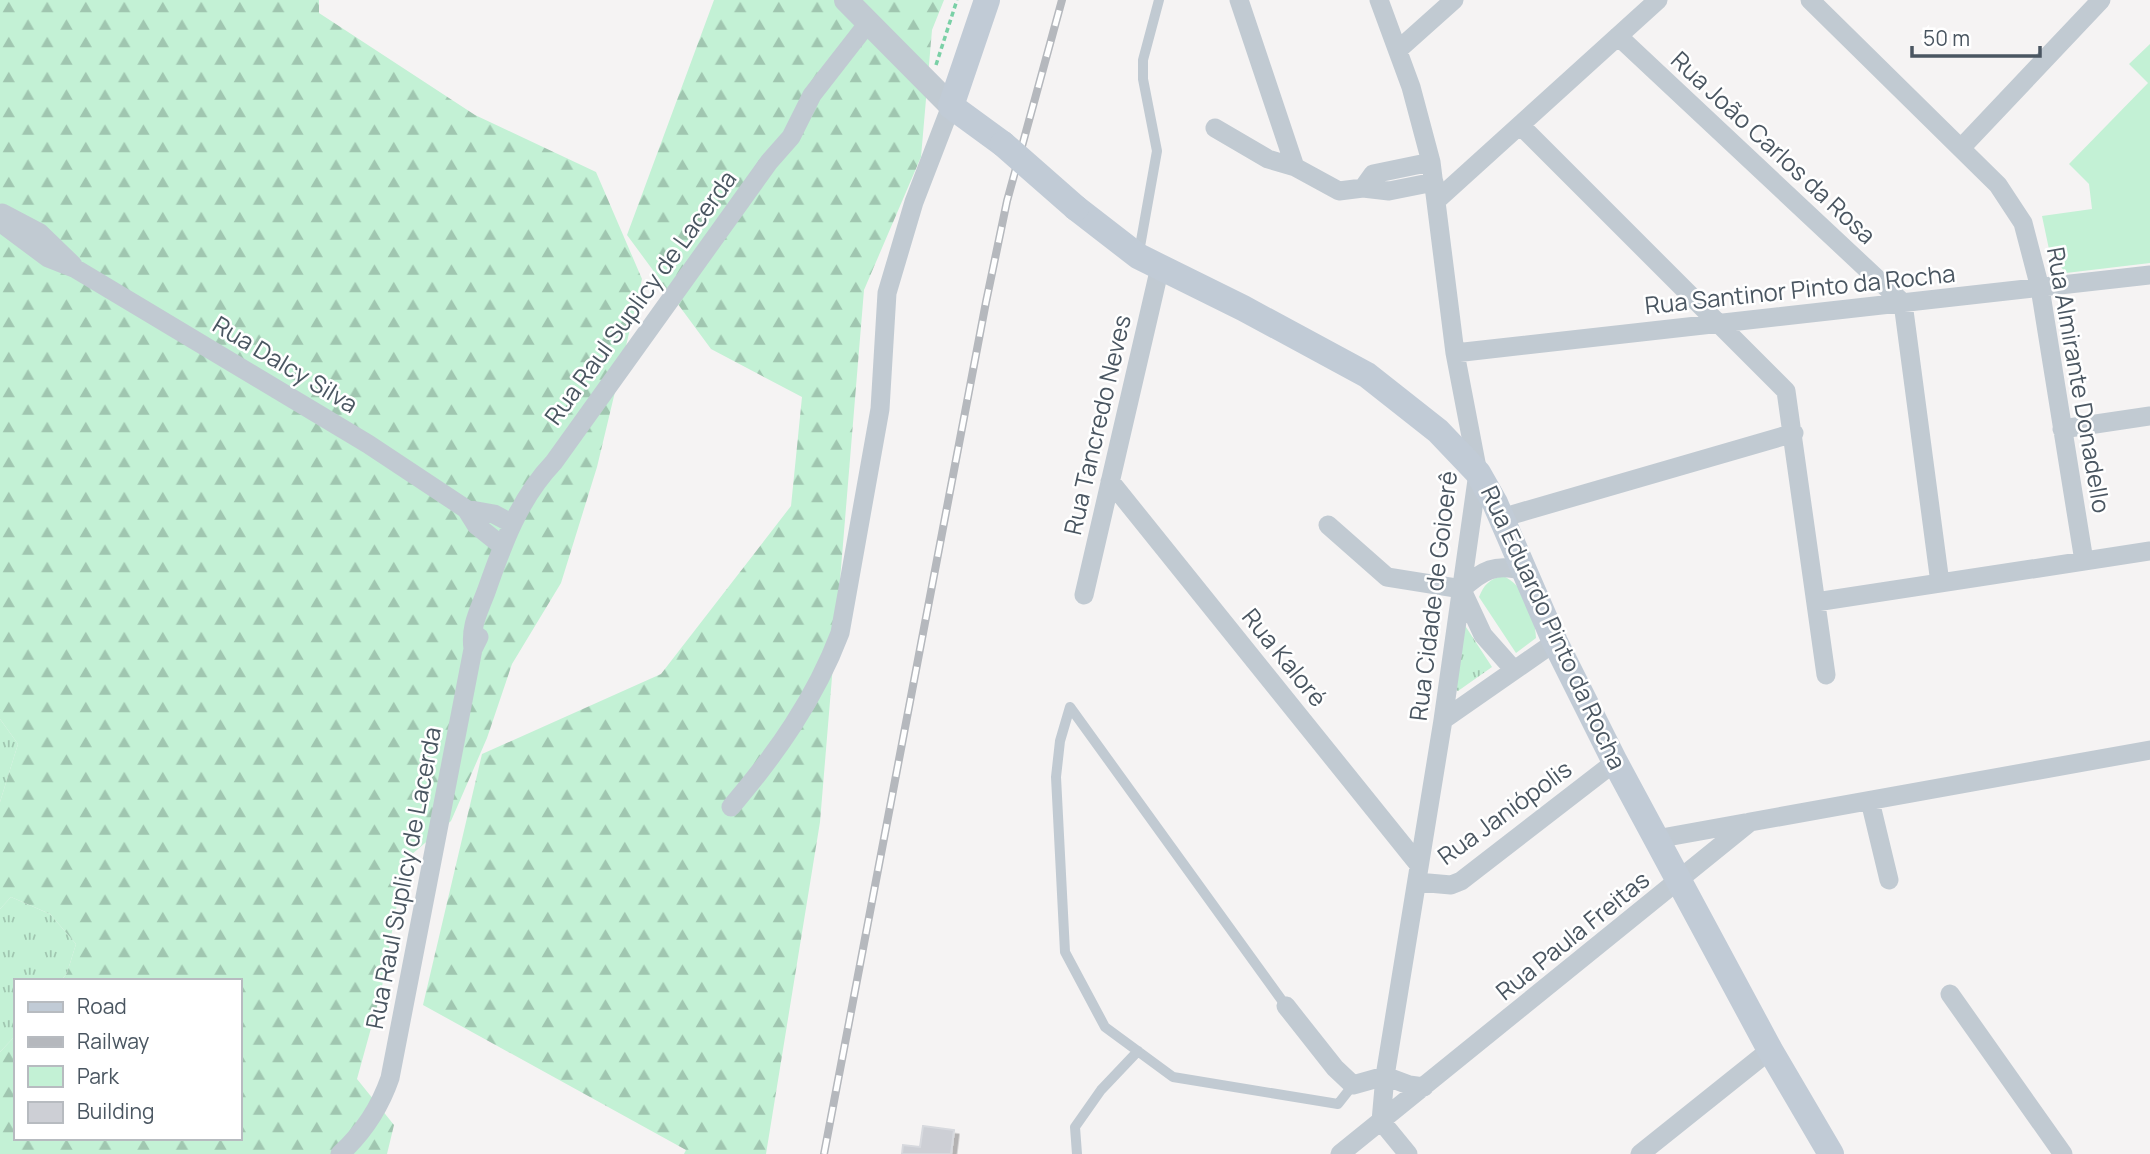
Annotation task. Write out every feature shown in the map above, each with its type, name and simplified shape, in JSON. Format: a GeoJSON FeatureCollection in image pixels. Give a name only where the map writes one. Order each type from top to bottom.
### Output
{"type":"FeatureCollection","features":[{"type":"Feature","properties":{"kind":"main road"},"geometry":{"type":"LineString","coordinates":[[951,106],[987,0]]}},
{"type":"Feature","properties":{"kind":"main road","name":"Rua Eduardo Pinto da Rocha"},"geometry":{"type":"LineString","coordinates":[[951,106],[1003,144],[1076,208],[1149,262],[1243,307],[1367,375],[1438,431],[1478,473],[1501,518],[1555,642],[1615,762],[1770,1050],[1831,1154]]}},
{"type":"Feature","properties":{"kind":"street"},"geometry":{"type":"LineString","coordinates":[[732,807],[788,736],[831,657],[840,633],[880,409],[887,293],[907,223],[951,106],[846,0]]}},
{"type":"Feature","properties":{"kind":"street"},"geometry":{"type":"LineString","coordinates":[[1239,0],[1295,167]]}},
{"type":"Feature","properties":{"kind":"street","name":"Rua Cidade de Goioerê"},"geometry":{"type":"LineString","coordinates":[[1379,0],[1419,112],[1434,182],[1455,353],[1478,473],[1443,720],[1385,1076],[1381,1121]]}},
{"type":"Feature","properties":{"kind":"street"},"geometry":{"type":"LineString","coordinates":[[1398,50],[1454,0]]}},
{"type":"Feature","properties":{"kind":"street"},"geometry":{"type":"LineString","coordinates":[[1215,128],[1268,159],[1295,167],[1339,191],[1363,187],[1373,174],[1434,182],[1520,125],[1658,0]]}},
{"type":"Feature","properties":{"kind":"street","name":"Rua Almirante Donadello"},"geometry":{"type":"LineString","coordinates":[[1810,0],[1961,148],[2012,203],[2031,245],[2040,288],[2084,561]]}},
{"type":"Feature","properties":{"kind":"street"},"geometry":{"type":"LineString","coordinates":[[1961,148],[2101,0]]}},
{"type":"Feature","properties":{"kind":"street","name":"Rua Raul Suplicy de Lacerda"},"geometry":{"type":"LineString","coordinates":[[340,1154],[363,1130],[374,1113],[383,1097],[395,1061],[416,932],[473,649],[483,624],[485,595],[501,545],[516,515],[543,491],[554,462],[769,162],[775,144],[821,99],[835,67],[868,23]]}},
{"type":"Feature","properties":{"kind":"street","name":"Rua João Carlos da Rosa"},"geometry":{"type":"LineString","coordinates":[[1618,36],[1903,303]]}},
{"type":"Feature","properties":{"kind":"street"},"geometry":{"type":"LineString","coordinates":[[1520,125],[1780,382],[1790,400],[1826,675]]}},
{"type":"Feature","properties":{"kind":"street","name":"Rua Dalcy Silva"},"geometry":{"type":"LineString","coordinates":[[0,212],[40,233],[58,247],[76,269]]}},
{"type":"Feature","properties":{"kind":"street","name":"Rua Dalcy Silva"},"geometry":{"type":"LineString","coordinates":[[0,222],[48,258],[76,269],[323,415],[466,509],[516,515]]}},
{"type":"Feature","properties":{"kind":"street","name":"Rua Tancredo Neves"},"geometry":{"type":"LineString","coordinates":[[1084,595],[1110,481],[1149,262]]}},
{"type":"Feature","properties":{"kind":"street","name":"Rua Santinor Pinto da Rocha"},"geometry":{"type":"LineString","coordinates":[[1455,353],[2150,275]]}},
{"type":"Feature","properties":{"kind":"street"},"geometry":{"type":"LineString","coordinates":[[1903,303],[1940,583]]}},
{"type":"Feature","properties":{"kind":"street"},"geometry":{"type":"LineString","coordinates":[[2062,429],[2150,416]]}},
{"type":"Feature","properties":{"kind":"street"},"geometry":{"type":"LineString","coordinates":[[1501,518],[1794,433]]}},
{"type":"Feature","properties":{"kind":"street","name":"Rua Kaloré"},"geometry":{"type":"LineString","coordinates":[[1110,481],[1418,873]]}},
{"type":"Feature","properties":{"kind":"street","name":"Rua Dalcy Silva"},"geometry":{"type":"LineString","coordinates":[[466,509],[476,525],[501,545]]}},
{"type":"Feature","properties":{"kind":"street"},"geometry":{"type":"LineString","coordinates":[[1328,525],[1387,577],[1462,589]]}},
{"type":"Feature","properties":{"kind":"street"},"geometry":{"type":"LineString","coordinates":[[1816,602],[2150,551]]}},
{"type":"Feature","properties":{"kind":"street"},"geometry":{"type":"LineString","coordinates":[[1462,589],[1479,573],[1494,566],[1524,571]]}},
{"type":"Feature","properties":{"kind":"street"},"geometry":{"type":"LineString","coordinates":[[1462,589],[1483,635],[1514,670]]}},
{"type":"Feature","properties":{"kind":"street"},"geometry":{"type":"LineString","coordinates":[[1443,720],[1555,642]]}},
{"type":"Feature","properties":{"kind":"street","name":"Rua Paula Freitas"},"geometry":{"type":"LineString","coordinates":[[1656,839],[2150,750]]}},
{"type":"Feature","properties":{"kind":"street","name":"Rua Janiópolis"},"geometry":{"type":"LineString","coordinates":[[1418,873],[1451,886],[1461,881],[1615,762]]}},
{"type":"Feature","properties":{"kind":"street"},"geometry":{"type":"LineString","coordinates":[[1870,801],[1889,880]]}},
{"type":"Feature","properties":{"kind":"street","name":"Rua Paula Freitas"},"geometry":{"type":"LineString","coordinates":[[1340,1154],[1679,883],[1750,822]]}},
{"type":"Feature","properties":{"kind":"street"},"geometry":{"type":"LineString","coordinates":[[1950,994],[2063,1154]]}},
{"type":"Feature","properties":{"kind":"street"},"geometry":{"type":"LineString","coordinates":[[1286,1006],[1345,1079],[1353,1085],[1385,1076],[1409,1085],[1424,1087]]}},
{"type":"Feature","properties":{"kind":"street"},"geometry":{"type":"LineString","coordinates":[[1640,1154],[1770,1050]]}},
{"type":"Feature","properties":{"kind":"street"},"geometry":{"type":"LineString","coordinates":[[331,1154],[346,1131],[374,1113]]}},
{"type":"Feature","properties":{"kind":"street"},"geometry":{"type":"LineString","coordinates":[[1381,1121],[1408,1154]]}},
{"type":"Feature","properties":{"kind":"lane"},"geometry":{"type":"LineString","coordinates":[[1149,262],[1157,151],[1143,79],[1143,60],[1159,0]]}},
{"type":"Feature","properties":{"kind":"lane"},"geometry":{"type":"LineString","coordinates":[[1286,1006],[1070,707],[1060,741],[1056,777],[1065,952],[1105,1027],[1173,1077],[1338,1104],[1353,1085]]}},
{"type":"Feature","properties":{"kind":"lane"},"geometry":{"type":"LineString","coordinates":[[1077,1154],[1074,1126],[1101,1090],[1138,1051]]}},
{"type":"Feature","properties":{"kind":"path"},"geometry":{"type":"LineString","coordinates":[[933,74],[957,0]]}},
{"type":"Feature","properties":{"kind":"green space"},"geometry":{"type":"Polygon","coordinates":[[[0,0],[319,0],[319,13],[475,115],[596,172],[642,279],[597,467],[561,583],[512,664],[487,738],[451,821],[405,860],[381,992],[357,1079],[394,1125],[387,1154],[0,1154],[0,1052],[14,1037],[14,1140],[242,1140],[242,979],[62,979],[76,944],[50,914],[11,897],[0,909],[0,802],[18,744],[0,719],[0,0]]]}},
{"type":"Feature","properties":{"kind":"green space"},"geometry":{"type":"Polygon","coordinates":[[[714,0],[944,0],[932,30],[921,157],[864,290],[820,822],[766,1154],[684,1154],[686,1150],[423,1005],[482,754],[661,674],[791,506],[802,397],[711,349],[627,235],[714,0]]]}},
{"type":"Feature","properties":{"kind":"green space"},"geometry":{"type":"Polygon","coordinates":[[[2150,44],[2150,263],[2066,273],[2050,254],[2042,216],[2092,209],[2089,184],[2069,164],[2148,83],[2129,64],[2150,44]]]}},
{"type":"Feature","properties":{"kind":"green space"},"geometry":{"type":"Polygon","coordinates":[[[1503,576],[1511,580],[1523,594],[1535,629],[1536,638],[1516,653],[1479,597],[1488,583],[1503,576]]]}},
{"type":"Feature","properties":{"kind":"green space"},"geometry":{"type":"Polygon","coordinates":[[[1464,624],[1492,667],[1458,691],[1456,690],[1464,624]]]}},
{"type":"Feature","properties":{"kind":"green space"},"geometry":{"type":"Polygon","coordinates":[[[0,719],[18,744],[0,802],[0,719]]]}},
{"type":"Feature","properties":{"kind":"green space"},"geometry":{"type":"Polygon","coordinates":[[[11,897],[50,914],[76,944],[62,979],[14,979],[14,1037],[0,1052],[0,909],[11,897]]]}},
{"type":"Feature","properties":{"kind":"building"},"geometry":{"type":"Polygon","coordinates":[[[923,1126],[954,1130],[951,1154],[902,1154],[903,1145],[920,1147],[923,1126]]]}},
{"type":"Feature","properties":{"kind":"railway"},"geometry":{"type":"LineString","coordinates":[[824,1154],[986,302],[1007,201],[1062,0]]}}]}
